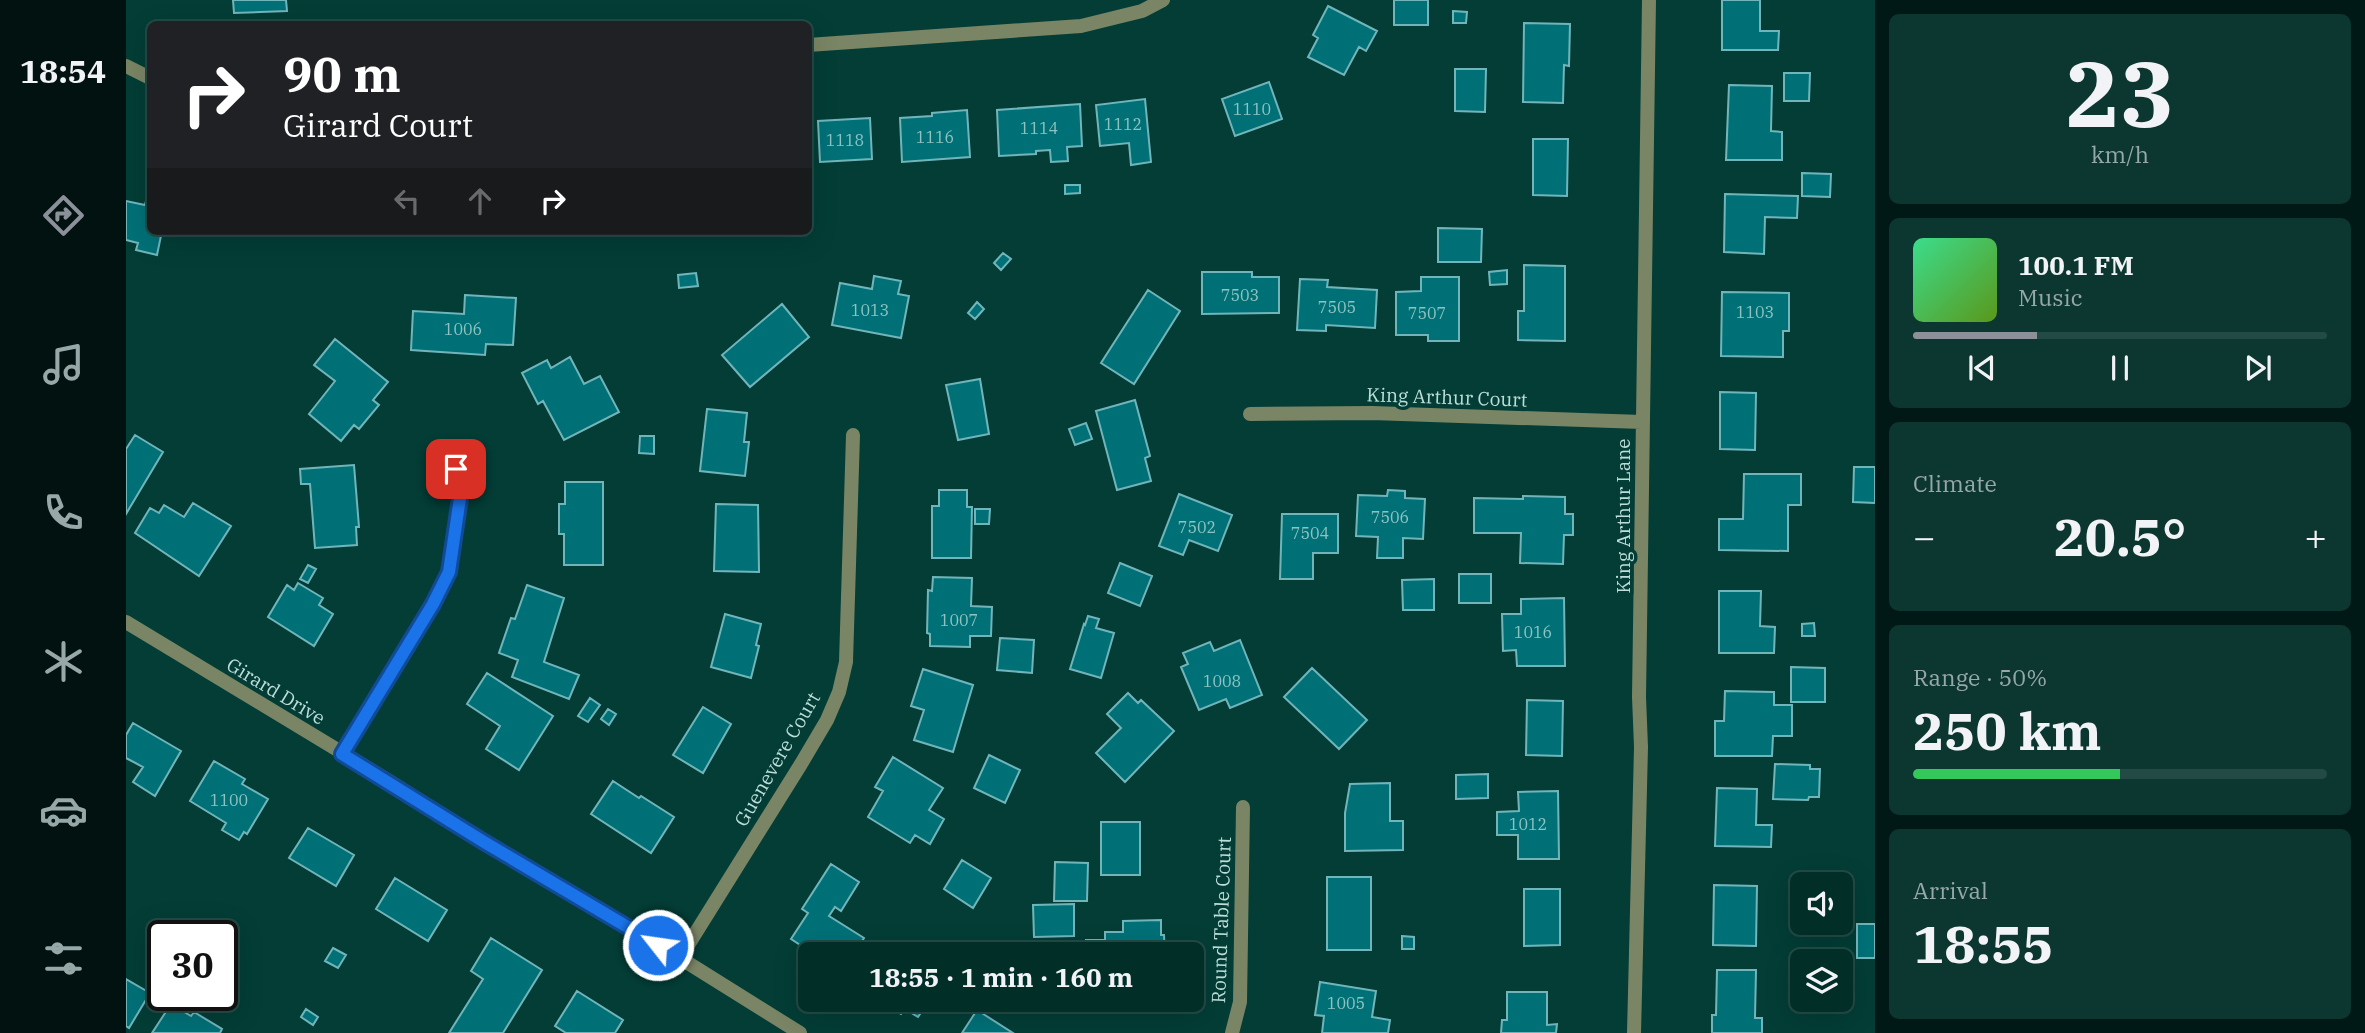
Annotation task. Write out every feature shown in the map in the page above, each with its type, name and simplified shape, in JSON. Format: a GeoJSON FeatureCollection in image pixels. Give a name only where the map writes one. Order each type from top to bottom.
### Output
{"type":"FeatureCollection","features":[{"type":"Feature","properties":{"kind":"street"},"geometry":{"type":"LineString","coordinates":[[812,45],[1081,26],[1142,11],[1163,0]]}},
{"type":"Feature","properties":{"kind":"street","name":"King Arthur Lane"},"geometry":{"type":"LineString","coordinates":[[1634,1033],[1641,761],[1639,697],[1649,0]]}},
{"type":"Feature","properties":{"kind":"street"},"geometry":{"type":"LineString","coordinates":[[126,66],[147,76]]}},
{"type":"Feature","properties":{"kind":"street","name":"King Arthur Court"},"geometry":{"type":"LineString","coordinates":[[1250,414],[1372,413],[1642,422]]}},
{"type":"Feature","properties":{"kind":"street","name":"Guenevere Court"},"geometry":{"type":"LineString","coordinates":[[680,958],[801,764],[827,720],[839,692],[846,662],[852,435]]}},
{"type":"Feature","properties":{"kind":"street"},"geometry":{"type":"LineString","coordinates":[[342,754],[433,604],[449,572],[460,498],[456,469]]}},
{"type":"Feature","properties":{"kind":"street","name":"Girard Drive"},"geometry":{"type":"LineString","coordinates":[[126,622],[800,1033]]}},
{"type":"Feature","properties":{"kind":"street","name":"Round Table Court"},"geometry":{"type":"LineString","coordinates":[[1231,1033],[1240,1002],[1243,807]]}},
{"type":"Feature","properties":{"kind":"building"},"geometry":{"type":"Polygon","coordinates":[[[233,0],[286,0],[287,11],[234,13],[233,0]]]}},
{"type":"Feature","properties":{"kind":"building"},"geometry":{"type":"Polygon","coordinates":[[[1394,0],[1428,0],[1428,25],[1394,25],[1394,0]]]}},
{"type":"Feature","properties":{"kind":"building"},"geometry":{"type":"Polygon","coordinates":[[[1722,0],[1760,0],[1760,31],[1779,31],[1778,50],[1722,50],[1722,0]]]}},
{"type":"Feature","properties":{"kind":"building"},"geometry":{"type":"Polygon","coordinates":[[[1328,6],[1377,31],[1366,51],[1359,47],[1344,75],[1308,57],[1318,38],[1313,35],[1328,6]]]}},
{"type":"Feature","properties":{"kind":"building"},"geometry":{"type":"Polygon","coordinates":[[[1453,11],[1467,12],[1466,23],[1453,23],[1453,11]]]}},
{"type":"Feature","properties":{"kind":"building"},"geometry":{"type":"Polygon","coordinates":[[[1524,23],[1570,24],[1569,66],[1564,65],[1563,103],[1523,102],[1524,23]]]}},
{"type":"Feature","properties":{"kind":"building"},"geometry":{"type":"Polygon","coordinates":[[[1455,69],[1486,69],[1485,112],[1455,111],[1455,69]]]}},
{"type":"Feature","properties":{"kind":"building"},"geometry":{"type":"Polygon","coordinates":[[[1784,73],[1810,73],[1809,101],[1784,101],[1784,73]]]}},
{"type":"Feature","properties":{"kind":"building"},"geometry":{"type":"Polygon","coordinates":[[[1269,82],[1282,119],[1235,136],[1222,99],[1269,82]]]}},
{"type":"Feature","properties":{"kind":"building"},"geometry":{"type":"Polygon","coordinates":[[[1729,85],[1772,86],[1771,131],[1782,132],[1782,160],[1726,160],[1729,85]]]}},
{"type":"Feature","properties":{"kind":"building"},"geometry":{"type":"Polygon","coordinates":[[[1145,99],[1151,162],[1131,165],[1129,143],[1100,146],[1096,105],[1145,99]]]}},
{"type":"Feature","properties":{"kind":"building"},"geometry":{"type":"Polygon","coordinates":[[[1080,104],[1082,146],[1067,147],[1068,161],[1051,162],[1050,150],[1036,151],[1036,154],[999,156],[997,110],[1080,104]]]}},
{"type":"Feature","properties":{"kind":"building"},"geometry":{"type":"Polygon","coordinates":[[[967,110],[970,157],[902,162],[900,118],[967,110]]]}},
{"type":"Feature","properties":{"kind":"building"},"geometry":{"type":"Polygon","coordinates":[[[870,118],[872,159],[820,162],[818,121],[870,118]]]}},
{"type":"Feature","properties":{"kind":"building"},"geometry":{"type":"Polygon","coordinates":[[[1533,139],[1568,139],[1567,196],[1533,195],[1533,139]]]}},
{"type":"Feature","properties":{"kind":"building"},"geometry":{"type":"Polygon","coordinates":[[[1802,173],[1831,174],[1830,197],[1802,196],[1802,173]]]}},
{"type":"Feature","properties":{"kind":"building"},"geometry":{"type":"Polygon","coordinates":[[[1065,185],[1080,185],[1080,193],[1065,194],[1065,185]]]}},
{"type":"Feature","properties":{"kind":"building"},"geometry":{"type":"Polygon","coordinates":[[[1725,194],[1798,196],[1797,218],[1765,217],[1764,254],[1724,252],[1725,194]]]}},
{"type":"Feature","properties":{"kind":"building"},"geometry":{"type":"Polygon","coordinates":[[[147,197],[147,235],[161,235],[157,255],[136,250],[138,243],[126,240],[126,201],[145,205],[147,197]]]}},
{"type":"Feature","properties":{"kind":"building"},"geometry":{"type":"Polygon","coordinates":[[[1438,228],[1482,229],[1481,262],[1438,262],[1438,228]]]}},
{"type":"Feature","properties":{"kind":"building"},"geometry":{"type":"Polygon","coordinates":[[[1003,253],[1011,259],[1001,270],[994,263],[1003,253]]]}},
{"type":"Feature","properties":{"kind":"building"},"geometry":{"type":"Polygon","coordinates":[[[1524,265],[1565,266],[1565,341],[1518,340],[1518,311],[1524,311],[1524,265]]]}},
{"type":"Feature","properties":{"kind":"building"},"geometry":{"type":"Polygon","coordinates":[[[1507,270],[1507,284],[1490,285],[1489,272],[1507,270]]]}},
{"type":"Feature","properties":{"kind":"building"},"geometry":{"type":"Polygon","coordinates":[[[1202,272],[1252,272],[1252,277],[1279,277],[1279,313],[1202,314],[1202,272]]]}},
{"type":"Feature","properties":{"kind":"building"},"geometry":{"type":"Polygon","coordinates":[[[696,273],[698,286],[679,288],[678,275],[696,273]]]}},
{"type":"Feature","properties":{"kind":"building"},"geometry":{"type":"Polygon","coordinates":[[[874,276],[901,281],[898,294],[909,296],[901,338],[832,325],[840,283],[872,289],[874,276]]]}},
{"type":"Feature","properties":{"kind":"building"},"geometry":{"type":"Polygon","coordinates":[[[1421,277],[1459,277],[1459,341],[1428,341],[1428,335],[1396,335],[1396,292],[1421,291],[1421,277]]]}},
{"type":"Feature","properties":{"kind":"building"},"geometry":{"type":"Polygon","coordinates":[[[1300,279],[1328,280],[1327,287],[1377,290],[1375,328],[1326,325],[1326,331],[1297,330],[1300,279]]]}},
{"type":"Feature","properties":{"kind":"building"},"geometry":{"type":"Polygon","coordinates":[[[1148,290],[1180,311],[1134,384],[1101,363],[1148,290]]]}},
{"type":"Feature","properties":{"kind":"building"},"geometry":{"type":"Polygon","coordinates":[[[1722,292],[1789,293],[1789,331],[1783,331],[1783,357],[1721,356],[1722,292]]]}},
{"type":"Feature","properties":{"kind":"building"},"geometry":{"type":"Polygon","coordinates":[[[465,295],[516,298],[513,345],[486,344],[485,355],[411,350],[413,311],[464,314],[465,295]]]}},
{"type":"Feature","properties":{"kind":"building"},"geometry":{"type":"Polygon","coordinates":[[[977,302],[984,309],[975,319],[968,313],[977,302]]]}},
{"type":"Feature","properties":{"kind":"building"},"geometry":{"type":"Polygon","coordinates":[[[782,304],[809,337],[750,387],[722,355],[782,304]]]}},
{"type":"Feature","properties":{"kind":"building"},"geometry":{"type":"Polygon","coordinates":[[[335,339],[388,382],[373,400],[379,405],[359,429],[354,425],[341,441],[309,414],[335,381],[314,365],[335,339]]]}},
{"type":"Feature","properties":{"kind":"building"},"geometry":{"type":"Polygon","coordinates":[[[570,357],[584,384],[600,376],[619,412],[564,440],[543,401],[538,404],[522,373],[547,360],[551,368],[570,357]]]}},
{"type":"Feature","properties":{"kind":"building"},"geometry":{"type":"Polygon","coordinates":[[[980,379],[989,434],[958,440],[946,385],[980,379]]]}},
{"type":"Feature","properties":{"kind":"building"},"geometry":{"type":"Polygon","coordinates":[[[1720,392],[1756,393],[1755,450],[1720,449],[1720,392]]]}},
{"type":"Feature","properties":{"kind":"building"},"geometry":{"type":"Polygon","coordinates":[[[1135,400],[1150,456],[1145,458],[1151,481],[1117,490],[1096,411],[1135,400]]]}},
{"type":"Feature","properties":{"kind":"building"},"geometry":{"type":"Polygon","coordinates":[[[707,409],[747,413],[744,442],[749,442],[745,476],[700,471],[707,409]]]}},
{"type":"Feature","properties":{"kind":"building"},"geometry":{"type":"Polygon","coordinates":[[[1086,423],[1092,439],[1075,445],[1069,429],[1086,423]]]}},
{"type":"Feature","properties":{"kind":"building"},"geometry":{"type":"Polygon","coordinates":[[[135,435],[163,452],[126,514],[126,449],[135,435]]]}},
{"type":"Feature","properties":{"kind":"building"},"geometry":{"type":"Polygon","coordinates":[[[640,436],[654,436],[654,454],[639,453],[640,436]]]}},
{"type":"Feature","properties":{"kind":"building"},"geometry":{"type":"Polygon","coordinates":[[[354,465],[359,527],[356,527],[357,545],[315,548],[310,484],[301,484],[300,469],[354,465]]]}},
{"type":"Feature","properties":{"kind":"building"},"geometry":{"type":"Polygon","coordinates":[[[1854,467],[1875,467],[1875,503],[1853,502],[1854,467]]]}},
{"type":"Feature","properties":{"kind":"building"},"geometry":{"type":"Polygon","coordinates":[[[1744,474],[1801,474],[1801,505],[1788,505],[1788,551],[1719,550],[1719,519],[1743,519],[1744,474]]]}},
{"type":"Feature","properties":{"kind":"building"},"geometry":{"type":"Polygon","coordinates":[[[565,482],[603,482],[603,565],[564,565],[564,534],[559,534],[559,504],[565,504],[565,482]]]}},
{"type":"Feature","properties":{"kind":"building"},"geometry":{"type":"Polygon","coordinates":[[[939,490],[967,490],[967,507],[972,507],[971,558],[932,558],[932,506],[939,506],[939,490]]]}},
{"type":"Feature","properties":{"kind":"building"},"geometry":{"type":"Polygon","coordinates":[[[1388,490],[1405,491],[1405,498],[1425,499],[1423,539],[1403,538],[1403,558],[1377,558],[1378,537],[1356,536],[1358,495],[1387,496],[1388,490]]]}},
{"type":"Feature","properties":{"kind":"building"},"geometry":{"type":"Polygon","coordinates":[[[1179,494],[1232,515],[1218,551],[1189,540],[1183,555],[1159,546],[1179,494]]]}},
{"type":"Feature","properties":{"kind":"building"},"geometry":{"type":"Polygon","coordinates":[[[1523,496],[1565,497],[1565,514],[1573,514],[1573,535],[1564,535],[1563,564],[1520,563],[1521,533],[1474,533],[1474,498],[1523,499],[1523,496]]]}},
{"type":"Feature","properties":{"kind":"building"},"geometry":{"type":"Polygon","coordinates":[[[193,503],[231,526],[199,576],[135,533],[150,508],[159,513],[164,505],[184,517],[193,503]]]}},
{"type":"Feature","properties":{"kind":"building"},"geometry":{"type":"Polygon","coordinates":[[[716,504],[758,505],[759,572],[714,571],[716,504]]]}},
{"type":"Feature","properties":{"kind":"building"},"geometry":{"type":"Polygon","coordinates":[[[975,509],[990,509],[989,524],[975,524],[975,509]]]}},
{"type":"Feature","properties":{"kind":"building"},"geometry":{"type":"Polygon","coordinates":[[[1282,514],[1338,514],[1338,553],[1313,553],[1313,579],[1280,579],[1282,514]]]}},
{"type":"Feature","properties":{"kind":"building"},"geometry":{"type":"Polygon","coordinates":[[[1120,563],[1152,576],[1140,606],[1108,593],[1120,563]]]}},
{"type":"Feature","properties":{"kind":"building"},"geometry":{"type":"Polygon","coordinates":[[[308,565],[316,569],[308,583],[300,579],[308,565]]]}},
{"type":"Feature","properties":{"kind":"building"},"geometry":{"type":"Polygon","coordinates":[[[1459,574],[1491,574],[1491,603],[1459,603],[1459,574]]]}},
{"type":"Feature","properties":{"kind":"building"},"geometry":{"type":"Polygon","coordinates":[[[933,577],[972,578],[971,606],[992,607],[991,636],[970,636],[970,647],[930,646],[930,634],[927,633],[928,590],[932,591],[933,577]]]}},
{"type":"Feature","properties":{"kind":"building"},"geometry":{"type":"Polygon","coordinates":[[[1434,579],[1434,610],[1403,610],[1402,580],[1434,579]]]}},
{"type":"Feature","properties":{"kind":"building"},"geometry":{"type":"Polygon","coordinates":[[[298,583],[323,598],[319,605],[333,614],[314,646],[268,617],[287,585],[294,590],[298,583]]]}},
{"type":"Feature","properties":{"kind":"building"},"geometry":{"type":"Polygon","coordinates":[[[527,585],[564,598],[544,662],[579,675],[569,699],[512,677],[518,660],[499,653],[511,618],[515,619],[527,585]]]}},
{"type":"Feature","properties":{"kind":"building"},"geometry":{"type":"Polygon","coordinates":[[[1719,591],[1761,591],[1760,626],[1775,627],[1774,653],[1719,653],[1719,591]]]}},
{"type":"Feature","properties":{"kind":"building"},"geometry":{"type":"Polygon","coordinates":[[[1564,598],[1565,666],[1517,666],[1516,650],[1503,651],[1502,614],[1521,614],[1521,599],[1564,598]]]}},
{"type":"Feature","properties":{"kind":"building"},"geometry":{"type":"Polygon","coordinates":[[[725,614],[761,624],[751,678],[711,667],[725,614]]]}},
{"type":"Feature","properties":{"kind":"building"},"geometry":{"type":"Polygon","coordinates":[[[1088,616],[1099,619],[1096,628],[1114,633],[1101,678],[1070,669],[1088,616]]]}},
{"type":"Feature","properties":{"kind":"building"},"geometry":{"type":"Polygon","coordinates":[[[1814,623],[1815,636],[1802,636],[1802,624],[1814,623]]]}},
{"type":"Feature","properties":{"kind":"building"},"geometry":{"type":"Polygon","coordinates":[[[1000,638],[1034,640],[1032,673],[997,670],[1000,638]]]}},
{"type":"Feature","properties":{"kind":"building"},"geometry":{"type":"Polygon","coordinates":[[[1240,640],[1262,695],[1230,708],[1226,699],[1199,710],[1181,667],[1188,664],[1183,653],[1210,642],[1214,651],[1240,640]]]}},
{"type":"Feature","properties":{"kind":"building"},"geometry":{"type":"Polygon","coordinates":[[[1791,667],[1825,668],[1825,702],[1791,702],[1791,667]]]}},
{"type":"Feature","properties":{"kind":"building"},"geometry":{"type":"Polygon","coordinates":[[[1312,668],[1367,720],[1339,749],[1284,697],[1312,668]]]}},
{"type":"Feature","properties":{"kind":"building"},"geometry":{"type":"Polygon","coordinates":[[[923,669],[973,685],[953,752],[914,740],[924,710],[911,706],[923,669]]]}},
{"type":"Feature","properties":{"kind":"building"},"geometry":{"type":"Polygon","coordinates":[[[487,673],[553,716],[519,770],[486,749],[500,726],[467,704],[487,673]]]}},
{"type":"Feature","properties":{"kind":"building"},"geometry":{"type":"Polygon","coordinates":[[[1725,691],[1774,692],[1774,705],[1792,705],[1792,736],[1773,736],[1772,756],[1715,756],[1715,721],[1724,721],[1725,691]]]}},
{"type":"Feature","properties":{"kind":"building"},"geometry":{"type":"Polygon","coordinates":[[[1128,693],[1138,703],[1141,700],[1174,731],[1125,782],[1096,753],[1121,728],[1107,714],[1128,693]]]}},
{"type":"Feature","properties":{"kind":"building"},"geometry":{"type":"Polygon","coordinates":[[[590,698],[600,705],[588,722],[578,716],[590,698]]]}},
{"type":"Feature","properties":{"kind":"building"},"geometry":{"type":"Polygon","coordinates":[[[1527,700],[1563,701],[1562,756],[1526,755],[1527,700]]]}},
{"type":"Feature","properties":{"kind":"building"},"geometry":{"type":"Polygon","coordinates":[[[703,707],[731,724],[703,773],[673,755],[703,707]]]}},
{"type":"Feature","properties":{"kind":"building"},"geometry":{"type":"Polygon","coordinates":[[[608,709],[616,714],[609,725],[601,719],[608,709]]]}},
{"type":"Feature","properties":{"kind":"building"},"geometry":{"type":"Polygon","coordinates":[[[133,723],[181,751],[155,796],[133,782],[143,767],[126,758],[126,735],[133,723]]]}},
{"type":"Feature","properties":{"kind":"building"},"geometry":{"type":"Polygon","coordinates":[[[989,755],[1020,770],[1005,803],[974,788],[989,755]]]}},
{"type":"Feature","properties":{"kind":"building"},"geometry":{"type":"Polygon","coordinates":[[[893,757],[943,788],[929,810],[944,819],[930,844],[915,835],[910,843],[868,817],[883,791],[875,787],[893,757]]]}},
{"type":"Feature","properties":{"kind":"building"},"geometry":{"type":"Polygon","coordinates":[[[214,761],[245,779],[242,784],[268,799],[247,834],[244,832],[239,840],[222,830],[226,823],[190,801],[214,761]]]}},
{"type":"Feature","properties":{"kind":"building"},"geometry":{"type":"Polygon","coordinates":[[[1775,764],[1810,765],[1810,769],[1820,769],[1819,797],[1809,797],[1808,800],[1773,799],[1775,764]]]}},
{"type":"Feature","properties":{"kind":"building"},"geometry":{"type":"Polygon","coordinates":[[[1488,774],[1488,798],[1456,799],[1456,775],[1488,774]]]}},
{"type":"Feature","properties":{"kind":"building"},"geometry":{"type":"Polygon","coordinates":[[[613,781],[674,817],[651,853],[591,814],[613,781]]]}},
{"type":"Feature","properties":{"kind":"building"},"geometry":{"type":"Polygon","coordinates":[[[1390,783],[1390,821],[1403,821],[1403,850],[1345,851],[1345,813],[1350,784],[1390,783]]]}},
{"type":"Feature","properties":{"kind":"building"},"geometry":{"type":"Polygon","coordinates":[[[1717,788],[1757,789],[1756,825],[1772,825],[1771,847],[1715,846],[1717,788]]]}},
{"type":"Feature","properties":{"kind":"building"},"geometry":{"type":"Polygon","coordinates":[[[1558,791],[1559,859],[1518,859],[1518,835],[1497,835],[1497,812],[1519,811],[1518,792],[1558,791]]]}},
{"type":"Feature","properties":{"kind":"building"},"geometry":{"type":"Polygon","coordinates":[[[1101,822],[1140,822],[1140,875],[1101,875],[1101,822]]]}},
{"type":"Feature","properties":{"kind":"building"},"geometry":{"type":"Polygon","coordinates":[[[308,828],[354,855],[336,886],[289,858],[308,828]]]}},
{"type":"Feature","properties":{"kind":"building"},"geometry":{"type":"Polygon","coordinates":[[[962,860],[991,878],[973,908],[944,889],[962,860]]]}},
{"type":"Feature","properties":{"kind":"building"},"geometry":{"type":"Polygon","coordinates":[[[1055,862],[1088,863],[1087,901],[1054,901],[1055,862]]]}},
{"type":"Feature","properties":{"kind":"building"},"geometry":{"type":"Polygon","coordinates":[[[831,864],[859,882],[841,911],[835,907],[829,916],[864,938],[862,942],[798,944],[791,939],[808,913],[802,909],[831,864]]]}},
{"type":"Feature","properties":{"kind":"building"},"geometry":{"type":"Polygon","coordinates":[[[1327,877],[1371,877],[1371,950],[1327,950],[1327,877]]]}},
{"type":"Feature","properties":{"kind":"building"},"geometry":{"type":"Polygon","coordinates":[[[395,878],[447,910],[428,941],[376,909],[395,878]]]}},
{"type":"Feature","properties":{"kind":"building"},"geometry":{"type":"Polygon","coordinates":[[[1714,885],[1757,886],[1756,946],[1713,945],[1714,885]]]}},
{"type":"Feature","properties":{"kind":"building"},"geometry":{"type":"Polygon","coordinates":[[[1524,889],[1560,889],[1560,945],[1524,946],[1524,889]]]}},
{"type":"Feature","properties":{"kind":"building"},"geometry":{"type":"Polygon","coordinates":[[[1074,904],[1074,936],[1034,937],[1033,905],[1074,904]]]}},
{"type":"Feature","properties":{"kind":"building"},"geometry":{"type":"Polygon","coordinates":[[[1161,920],[1161,935],[1164,935],[1164,942],[1086,942],[1105,940],[1105,932],[1123,932],[1123,921],[1161,920]]]}},
{"type":"Feature","properties":{"kind":"building"},"geometry":{"type":"Polygon","coordinates":[[[1857,924],[1875,924],[1875,958],[1857,958],[1857,924]]]}},
{"type":"Feature","properties":{"kind":"building"},"geometry":{"type":"Polygon","coordinates":[[[1402,936],[1414,937],[1414,949],[1402,949],[1402,936]]]}},
{"type":"Feature","properties":{"kind":"building"},"geometry":{"type":"Polygon","coordinates":[[[491,938],[542,970],[503,1033],[449,1033],[483,979],[471,971],[491,938]]]}},
{"type":"Feature","properties":{"kind":"building"},"geometry":{"type":"Polygon","coordinates":[[[333,948],[346,955],[338,968],[325,961],[333,948]]]}},
{"type":"Feature","properties":{"kind":"building"},"geometry":{"type":"Polygon","coordinates":[[[1717,970],[1756,970],[1755,1018],[1762,1018],[1762,1033],[1712,1033],[1712,1015],[1716,1015],[1717,970]]]}},
{"type":"Feature","properties":{"kind":"building"},"geometry":{"type":"Polygon","coordinates":[[[126,979],[147,991],[147,998],[129,1028],[126,1026],[126,979]]]}},
{"type":"Feature","properties":{"kind":"building"},"geometry":{"type":"Polygon","coordinates":[[[1320,982],[1376,991],[1372,1017],[1390,1020],[1388,1033],[1322,1033],[1324,1016],[1315,1015],[1320,982]]]}},
{"type":"Feature","properties":{"kind":"building"},"geometry":{"type":"Polygon","coordinates":[[[577,991],[623,1020],[615,1033],[566,1033],[555,1026],[577,991]]]}},
{"type":"Feature","properties":{"kind":"building"},"geometry":{"type":"Polygon","coordinates":[[[1507,992],[1547,992],[1547,1025],[1557,1024],[1556,1033],[1501,1033],[1502,1020],[1507,1020],[1507,992]]]}},
{"type":"Feature","properties":{"kind":"building"},"geometry":{"type":"Polygon","coordinates":[[[306,1009],[318,1017],[313,1025],[301,1017],[306,1009]]]}},
{"type":"Feature","properties":{"kind":"building"},"geometry":{"type":"Polygon","coordinates":[[[166,1011],[183,1011],[191,1016],[194,1012],[222,1029],[220,1033],[152,1033],[166,1011]]]}},
{"type":"Feature","properties":{"kind":"building"},"geometry":{"type":"Polygon","coordinates":[[[976,1012],[980,1012],[1013,1033],[962,1033],[976,1012]]]}},
{"type":"Feature","properties":{"kind":"route"},"geometry":{"type":"LineString","coordinates":[[456,469],[460,498],[449,572],[433,604],[342,754],[658,945]]}}]}
